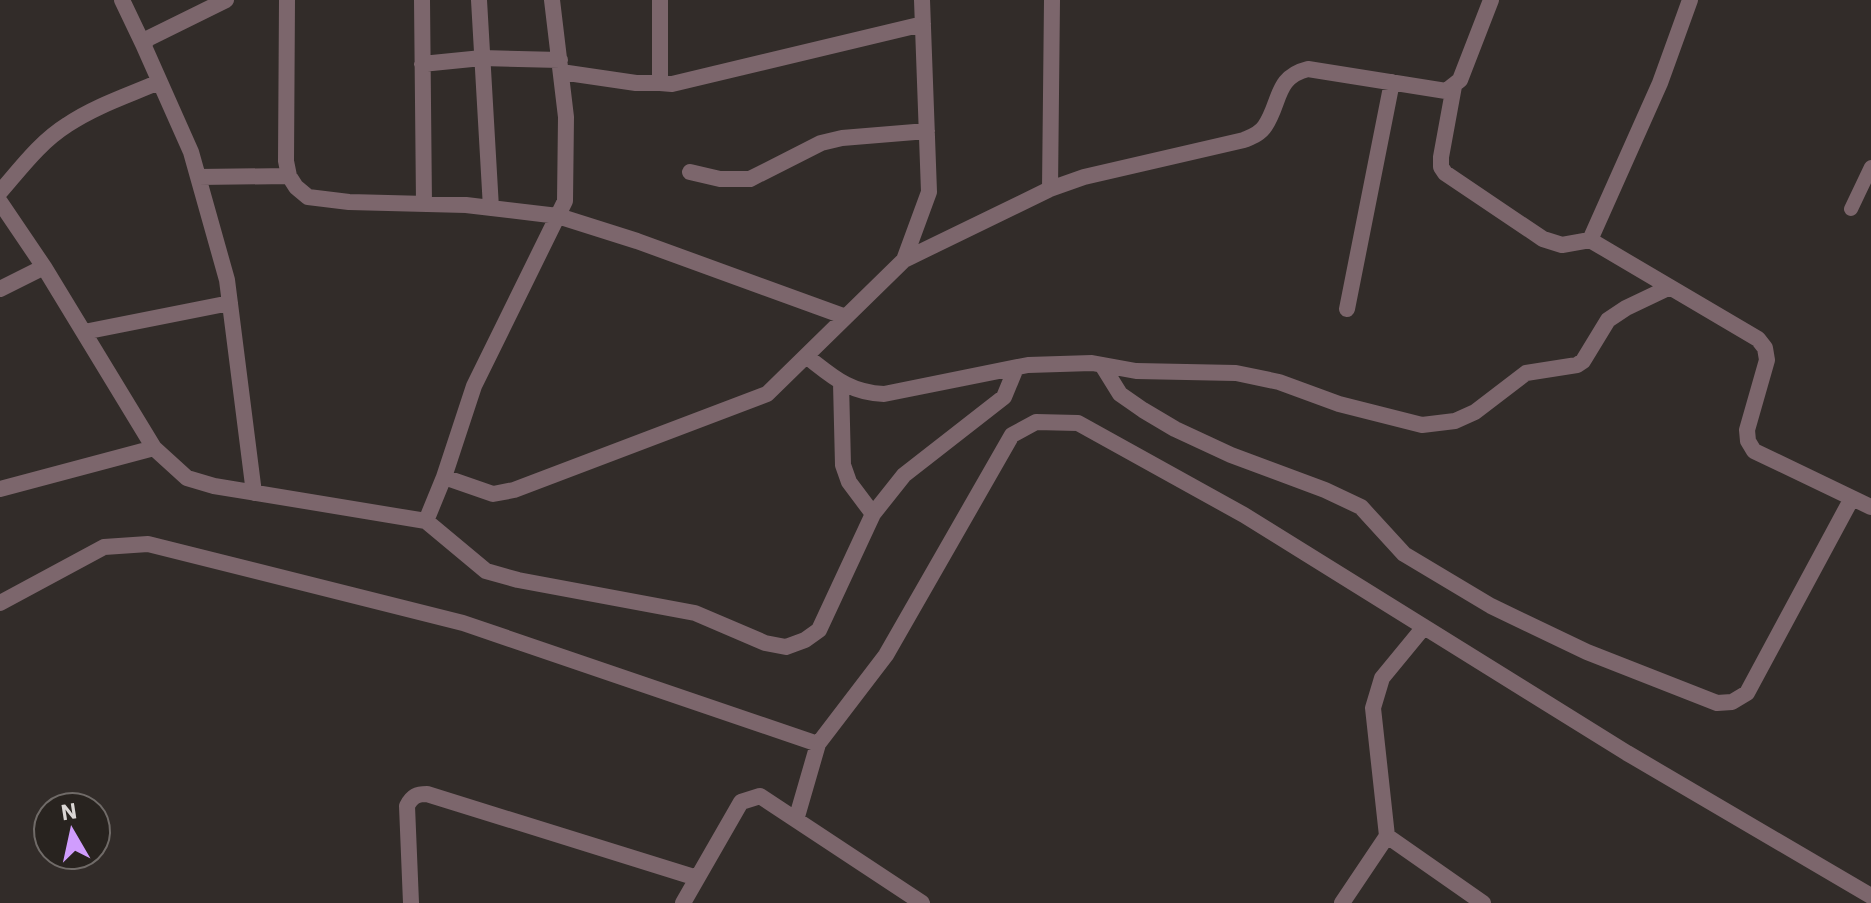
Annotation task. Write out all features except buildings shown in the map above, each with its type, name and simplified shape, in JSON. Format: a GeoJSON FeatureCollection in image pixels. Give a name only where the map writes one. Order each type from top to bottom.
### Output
{"type":"FeatureCollection","features":[{"type":"Feature","properties":{"kind":"street"},"geometry":{"type":"LineString","coordinates":[[122,0],[191,152],[221,255],[254,493]]}},
{"type":"Feature","properties":{"kind":"street"},"geometry":{"type":"LineString","coordinates":[[143,44],[149,38],[226,0]]}},
{"type":"Feature","properties":{"kind":"street"},"geometry":{"type":"LineString","coordinates":[[287,0],[286,161],[289,176],[308,197],[349,202],[491,208],[558,216],[637,241],[846,317]]}},
{"type":"Feature","properties":{"kind":"street"},"geometry":{"type":"LineString","coordinates":[[422,0],[424,204]]}},
{"type":"Feature","properties":{"kind":"street"},"geometry":{"type":"LineString","coordinates":[[479,0],[491,208]]}},
{"type":"Feature","properties":{"kind":"street"},"geometry":{"type":"LineString","coordinates":[[426,521],[474,386],[565,201],[566,117],[552,0]]}},
{"type":"Feature","properties":{"kind":"street"},"geometry":{"type":"LineString","coordinates":[[660,0],[660,83]]}},
{"type":"Feature","properties":{"kind":"street"},"geometry":{"type":"LineString","coordinates":[[904,260],[929,192],[922,0]]}},
{"type":"Feature","properties":{"kind":"street"},"geometry":{"type":"LineString","coordinates":[[1050,189],[1052,0]]}},
{"type":"Feature","properties":{"kind":"street"},"geometry":{"type":"LineString","coordinates":[[444,477],[493,494],[514,490],[767,394],[904,260],[1050,189],[1084,177],[1244,140],[1264,127],[1286,79],[1294,72],[1308,69],[1446,91],[1460,80],[1491,0]]}},
{"type":"Feature","properties":{"kind":"street"},"geometry":{"type":"LineString","coordinates":[[1590,240],[1660,83],[1690,0]]}},
{"type":"Feature","properties":{"kind":"street"},"geometry":{"type":"LineString","coordinates":[[422,64],[482,58],[560,66],[636,83],[672,84],[923,24]]}},
{"type":"Feature","properties":{"kind":"street"},"geometry":{"type":"LineString","coordinates":[[0,192],[39,147],[67,125],[95,109],[159,82]]}},
{"type":"Feature","properties":{"kind":"street"},"geometry":{"type":"LineString","coordinates":[[1347,309],[1392,82]]}},
{"type":"Feature","properties":{"kind":"street"},"geometry":{"type":"LineString","coordinates":[[1454,86],[1441,157],[1441,167],[1445,173],[1543,239],[1562,245],[1590,240],[1758,339],[1765,348],[1767,360],[1747,430],[1748,441],[1754,451],[1871,507]]}},
{"type":"Feature","properties":{"kind":"street"},"geometry":{"type":"LineString","coordinates":[[690,172],[720,179],[750,179],[821,143],[842,138],[927,131]]}},
{"type":"Feature","properties":{"kind":"street"},"geometry":{"type":"LineString","coordinates":[[198,177],[289,176]]}},
{"type":"Feature","properties":{"kind":"street"},"geometry":{"type":"LineString","coordinates":[[0,202],[5,219],[44,267],[154,448],[187,478],[214,486],[426,521],[486,571],[518,580],[695,613],[765,643],[786,647],[805,640],[819,630],[873,514],[904,475],[1004,397],[1016,368]]}},
{"type":"Feature","properties":{"kind":"street"},"geometry":{"type":"LineString","coordinates":[[0,289],[44,267]]}},
{"type":"Feature","properties":{"kind":"street"},"geometry":{"type":"LineString","coordinates":[[806,356],[841,383],[863,393],[884,394],[1053,362],[1136,371],[1236,373],[1279,382],[1353,407],[1422,425],[1455,421],[1475,412],[1526,373],[1577,365],[1583,361],[1608,320],[1668,288]]}},
{"type":"Feature","properties":{"kind":"street"},"geometry":{"type":"LineString","coordinates":[[84,332],[230,303]]}},
{"type":"Feature","properties":{"kind":"street"},"geometry":{"type":"LineString","coordinates":[[1102,365],[1120,394],[1143,410],[1231,455],[1325,490],[1361,507],[1404,554],[1491,606],[1587,652],[1717,703],[1732,702],[1747,693],[1852,498]]}},
{"type":"Feature","properties":{"kind":"street"},"geometry":{"type":"LineString","coordinates":[[841,383],[843,465],[849,482],[873,514]]}},
{"type":"Feature","properties":{"kind":"street"},"geometry":{"type":"LineString","coordinates":[[796,820],[818,744],[886,655],[1012,435],[1036,422],[1078,423],[1244,515],[1627,753],[1871,896]]}},
{"type":"Feature","properties":{"kind":"street"},"geometry":{"type":"LineString","coordinates":[[0,489],[154,448]]}},
{"type":"Feature","properties":{"kind":"street"},"geometry":{"type":"LineString","coordinates":[[0,603],[104,547],[148,544],[463,623],[818,744]]}},
{"type":"Feature","properties":{"kind":"street"},"geometry":{"type":"LineString","coordinates":[[1342,903],[1387,836],[1373,708],[1382,678],[1424,627]]}},
{"type":"Feature","properties":{"kind":"street"},"geometry":{"type":"LineString","coordinates":[[411,903],[407,806],[411,798],[419,794],[697,878]]}},
{"type":"Feature","properties":{"kind":"street"},"geometry":{"type":"LineString","coordinates":[[683,903],[741,802],[760,796],[922,903]]}},
{"type":"Feature","properties":{"kind":"street"},"geometry":{"type":"LineString","coordinates":[[1387,836],[1483,903]]}},
{"type":"Feature","properties":{"kind":"lane"},"geometry":{"type":"LineString","coordinates":[[1851,209],[1871,167]]}}]}
